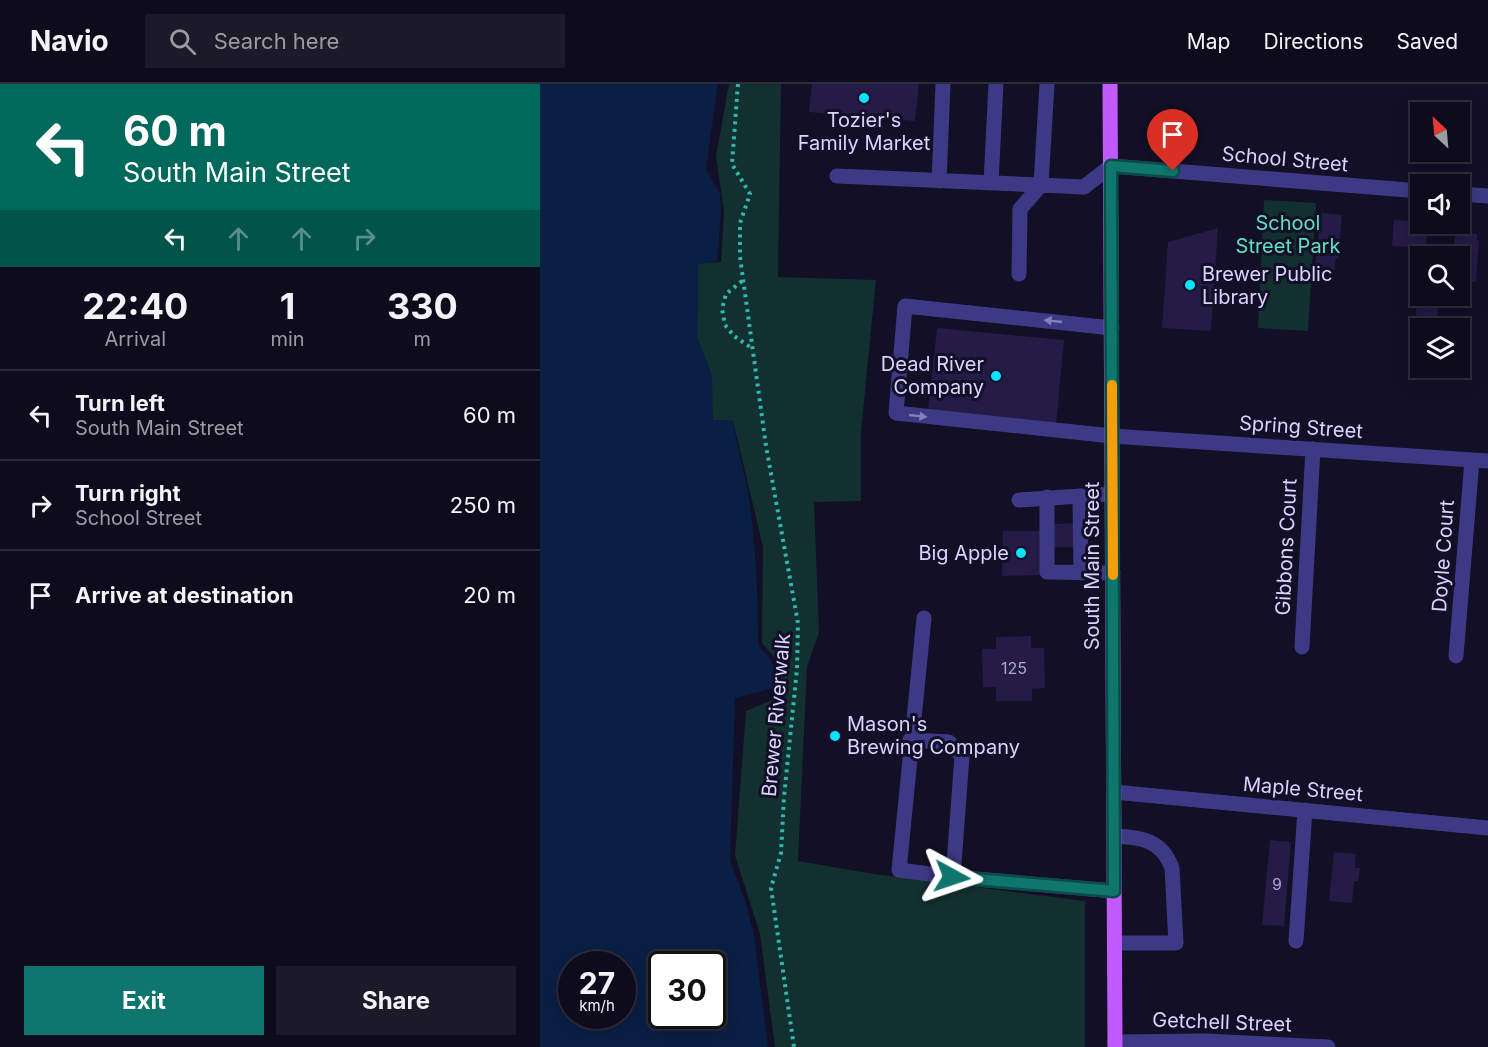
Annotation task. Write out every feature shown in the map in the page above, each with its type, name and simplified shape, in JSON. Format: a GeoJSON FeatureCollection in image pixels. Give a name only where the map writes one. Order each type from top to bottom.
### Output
{"type":"FeatureCollection","features":[{"type":"Feature","properties":{"kind":"main road","name":"South Main Street"},"geometry":{"type":"LineString","coordinates":[[1110,84],[1115,1044]]}},
{"type":"Feature","properties":{"kind":"street"},"geometry":{"type":"LineString","coordinates":[[939,181],[943,84]]}},
{"type":"Feature","properties":{"kind":"street"},"geometry":{"type":"LineString","coordinates":[[991,183],[996,84]]}},
{"type":"Feature","properties":{"kind":"street"},"geometry":{"type":"LineString","coordinates":[[1019,274],[1020,209],[1041,185],[1047,84]]}},
{"type":"Feature","properties":{"kind":"street"},"geometry":{"type":"LineString","coordinates":[[837,176],[1084,187],[1111,166]]}},
{"type":"Feature","properties":{"kind":"street","name":"School Street"},"geometry":{"type":"LineString","coordinates":[[1111,166],[1410,190]]}},
{"type":"Feature","properties":{"kind":"street"},"geometry":{"type":"LineString","coordinates":[[1470,195],[1488,196]]}},
{"type":"Feature","properties":{"kind":"street","name":"Spring Street"},"geometry":{"type":"LineString","coordinates":[[1112,328],[906,306],[896,413],[1112,436],[1488,461]]}},
{"type":"Feature","properties":{"kind":"street","name":"Gibbons Court"},"geometry":{"type":"LineString","coordinates":[[1302,647],[1313,449]]}},
{"type":"Feature","properties":{"kind":"street","name":"Doyle Court"},"geometry":{"type":"LineString","coordinates":[[1456,656],[1472,460]]}},
{"type":"Feature","properties":{"kind":"street"},"geometry":{"type":"LineString","coordinates":[[1019,500],[1112,494]]}},
{"type":"Feature","properties":{"kind":"street"},"geometry":{"type":"LineString","coordinates":[[1080,496],[1081,573]]}},
{"type":"Feature","properties":{"kind":"street"},"geometry":{"type":"LineString","coordinates":[[1047,497],[1047,572],[1113,573]]}},
{"type":"Feature","properties":{"kind":"street"},"geometry":{"type":"LineString","coordinates":[[924,618],[898,870],[1114,891]]}},
{"type":"Feature","properties":{"kind":"street"},"geometry":{"type":"LineString","coordinates":[[910,740],[949,742],[962,756],[952,877]]}},
{"type":"Feature","properties":{"kind":"street","name":"Maple Street"},"geometry":{"type":"LineString","coordinates":[[1114,792],[1488,828]]}},
{"type":"Feature","properties":{"kind":"street"},"geometry":{"type":"LineString","coordinates":[[1296,941],[1305,810]]}},
{"type":"Feature","properties":{"kind":"street"},"geometry":{"type":"LineString","coordinates":[[1114,836],[1140,837],[1158,847],[1168,857],[1172,868],[1176,943],[1114,943]]}},
{"type":"Feature","properties":{"kind":"street","name":"Getchell Street"},"geometry":{"type":"LineString","coordinates":[[1115,1044],[1206,1041],[1328,1047]]}},
{"type":"Feature","properties":{"kind":"path","name":"Brewer Riverwalk"},"geometry":{"type":"LineString","coordinates":[[738,84],[732,164],[750,194],[740,223],[740,257],[766,446],[798,622],[797,669],[784,797],[781,853],[771,888],[794,1047]]}},
{"type":"Feature","properties":{"kind":"path"},"geometry":{"type":"LineString","coordinates":[[743,280],[726,294],[722,309],[725,325],[734,336],[753,350]]}},
{"type":"Feature","properties":{"kind":"green space"},"geometry":{"type":"Polygon","coordinates":[[[729,84],[781,84],[778,277],[876,280],[861,431],[861,501],[814,502],[819,632],[807,667],[798,861],[874,874],[1085,901],[1085,1047],[775,1047],[760,934],[735,855],[746,711],[782,696],[776,659],[762,643],[763,547],[733,421],[713,420],[697,337],[698,264],[721,262],[724,211],[716,156],[729,84]]]}},
{"type":"Feature","properties":{"kind":"green space","name":"School Street Park"},"geometry":{"type":"Polygon","coordinates":[[[1264,200],[1316,203],[1308,331],[1258,328],[1264,200]]]}},
{"type":"Feature","properties":{"kind":"water"},"geometry":{"type":"Polygon","coordinates":[[[540,84],[718,84],[706,169],[720,194],[717,262],[698,264],[697,337],[712,375],[713,420],[733,421],[751,516],[758,607],[758,644],[772,663],[777,687],[735,698],[730,861],[745,900],[754,935],[768,1047],[540,1047],[540,84]]]}},
{"type":"Feature","properties":{"kind":"building","name":"Tozier's Family Market"},"geometry":{"type":"Polygon","coordinates":[[[812,84],[919,84],[915,121],[809,112],[812,84]]]}},
{"type":"Feature","properties":{"kind":"building"},"geometry":{"type":"Polygon","coordinates":[[[1321,213],[1342,215],[1338,259],[1336,258],[1334,270],[1315,268],[1321,213]]]}},
{"type":"Feature","properties":{"kind":"building"},"geometry":{"type":"Polygon","coordinates":[[[1394,220],[1410,221],[1410,234],[1427,234],[1426,246],[1392,246],[1394,220]]]}},
{"type":"Feature","properties":{"kind":"building","name":"Brewer Public Library"},"geometry":{"type":"Polygon","coordinates":[[[1218,228],[1211,331],[1162,328],[1168,242],[1218,228]]]}},
{"type":"Feature","properties":{"kind":"building"},"geometry":{"type":"Polygon","coordinates":[[[1456,234],[1477,234],[1479,241],[1476,282],[1470,281],[1470,246],[1454,246],[1456,234]]]}},
{"type":"Feature","properties":{"kind":"building"},"geometry":{"type":"Polygon","coordinates":[[[1417,306],[1438,306],[1437,318],[1416,317],[1417,306]]]}},
{"type":"Feature","properties":{"kind":"building","name":"Dead River Company"},"geometry":{"type":"Polygon","coordinates":[[[937,328],[1064,340],[1056,425],[928,411],[937,328]]]}},
{"type":"Feature","properties":{"kind":"building"},"geometry":{"type":"Polygon","coordinates":[[[1075,523],[1075,547],[1052,547],[1052,524],[1075,523]]]}},
{"type":"Feature","properties":{"kind":"building","name":"Big Apple"},"geometry":{"type":"Polygon","coordinates":[[[1003,531],[1040,531],[1040,575],[1002,576],[1003,531]]]}},
{"type":"Feature","properties":{"kind":"building"},"geometry":{"type":"Polygon","coordinates":[[[1031,636],[1031,648],[1044,648],[1045,688],[1032,689],[1032,701],[996,701],[996,687],[983,687],[982,649],[996,649],[996,637],[1031,636]]]}},
{"type":"Feature","properties":{"kind":"building"},"geometry":{"type":"Polygon","coordinates":[[[1270,840],[1291,842],[1284,926],[1262,925],[1270,840]]]}},
{"type":"Feature","properties":{"kind":"building"},"geometry":{"type":"Polygon","coordinates":[[[1334,852],[1356,854],[1355,868],[1360,868],[1358,881],[1354,881],[1352,903],[1329,901],[1334,852]]]}},
{"type":"Feature","properties":{"kind":"slow traffic"},"geometry":{"type":"LineString","coordinates":[[1112,385],[1113,575]]}},
{"type":"Feature","properties":{"kind":"place","name":"Tozier's Family Market"},"geometry":{"type":"Point","coordinates":[864,98]}},
{"type":"Feature","properties":{"kind":"place","name":"Brewer Public Library"},"geometry":{"type":"Point","coordinates":[1190,285]}},
{"type":"Feature","properties":{"kind":"place","name":"Dead River Company"},"geometry":{"type":"Point","coordinates":[996,376]}},
{"type":"Feature","properties":{"kind":"place","name":"Big Apple"},"geometry":{"type":"Point","coordinates":[1021,553]}},
{"type":"Feature","properties":{"kind":"place","name":"Mason's Brewing Company"},"geometry":{"type":"Point","coordinates":[835,736]}},
{"type":"Feature","properties":{"kind":"route"},"geometry":{"type":"LineString","coordinates":[[952,877],[1114,891],[1111,166],[1173,171]]}}]}
